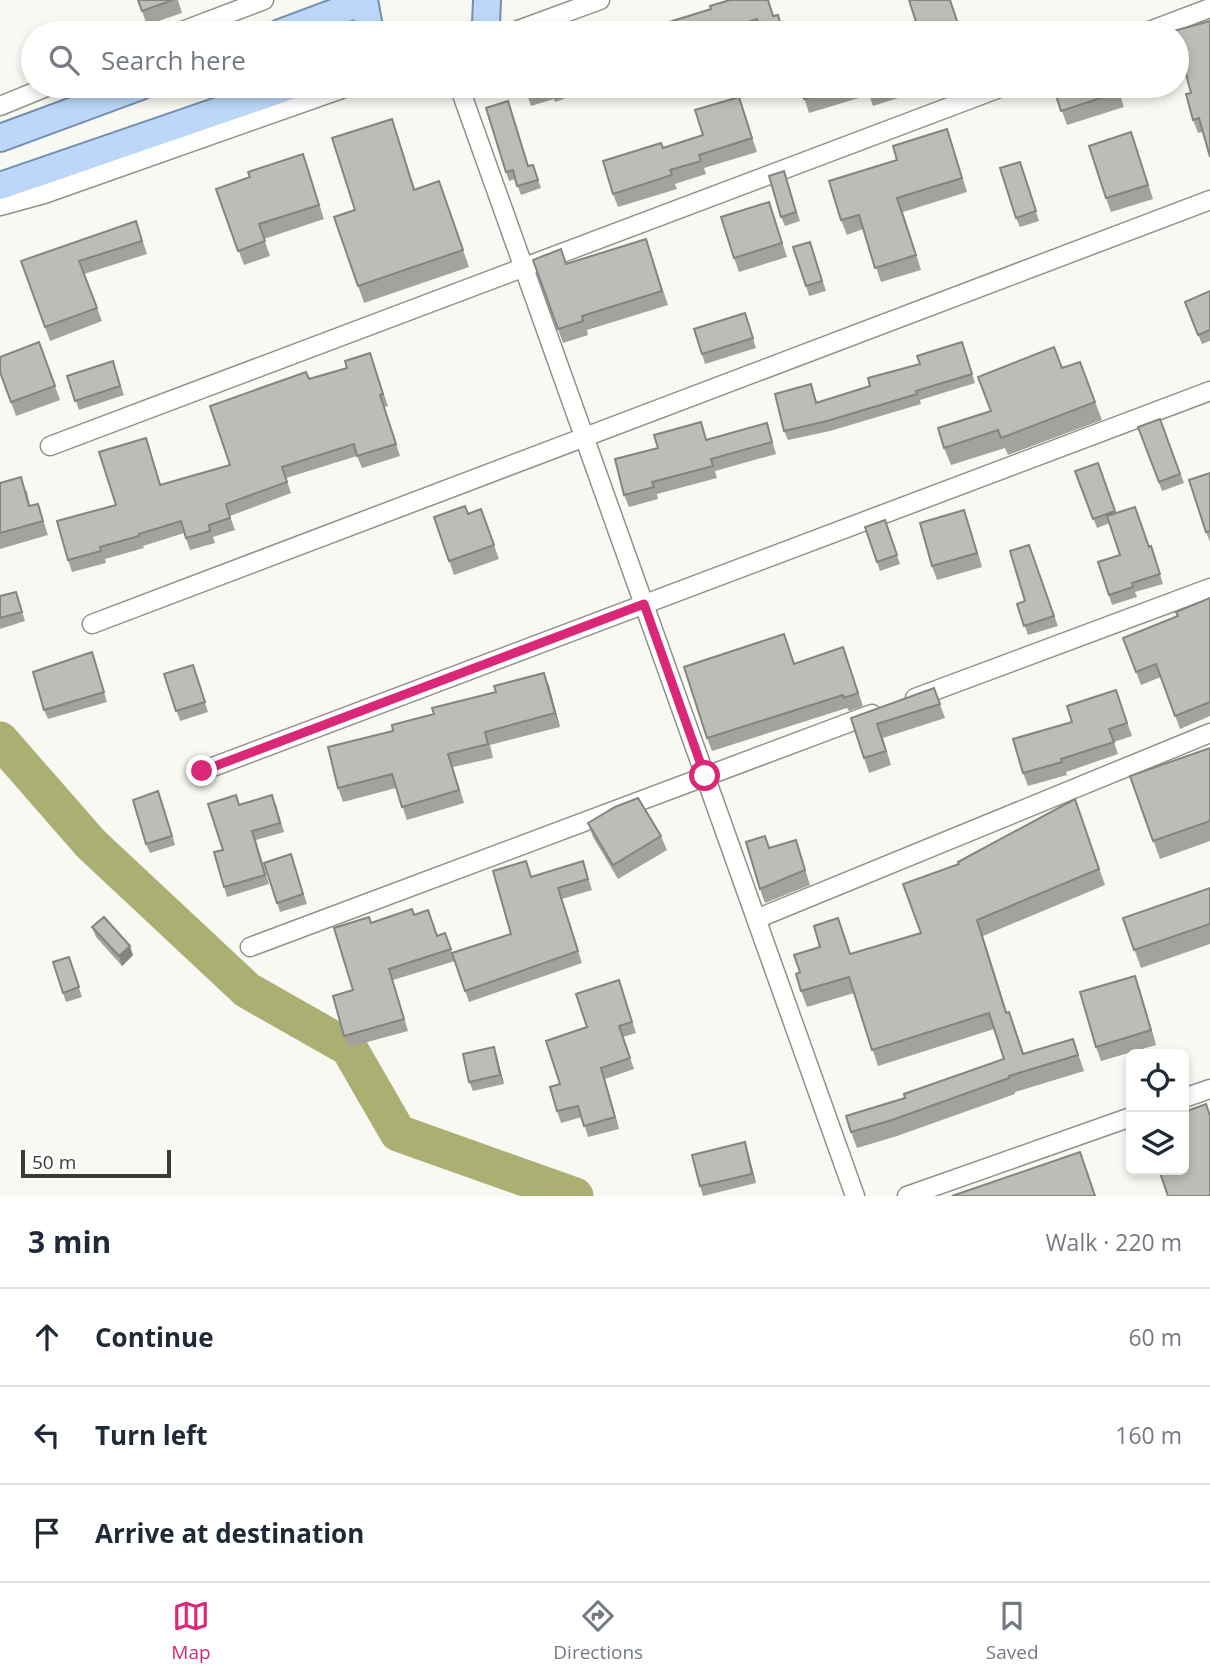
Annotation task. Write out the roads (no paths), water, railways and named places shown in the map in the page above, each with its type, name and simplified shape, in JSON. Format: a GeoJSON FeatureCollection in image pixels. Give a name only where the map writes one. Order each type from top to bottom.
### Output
{"type":"FeatureCollection","features":[{"type":"Feature","properties":{"kind":"main road"},"geometry":{"type":"LineString","coordinates":[[312,21],[364,1],[368,21]]}},
{"type":"Feature","properties":{"kind":"main road"},"geometry":{"type":"LineString","coordinates":[[487,21],[493,2]]}},
{"type":"Feature","properties":{"kind":"main road"},"geometry":{"type":"LineString","coordinates":[[0,138],[108,98]]}},
{"type":"Feature","properties":{"kind":"main road"},"geometry":{"type":"LineString","coordinates":[[0,186],[256,98]]}},
{"type":"Feature","properties":{"kind":"street"},"geometry":{"type":"LineString","coordinates":[[209,21],[264,0]]}},
{"type":"Feature","properties":{"kind":"street"},"geometry":{"type":"LineString","coordinates":[[543,21],[600,0]]}},
{"type":"Feature","properties":{"kind":"street"},"geometry":{"type":"LineString","coordinates":[[1176,21],[1210,8]]}},
{"type":"Feature","properties":{"kind":"street"},"geometry":{"type":"LineString","coordinates":[[0,106],[21,97]]}},
{"type":"Feature","properties":{"kind":"street"},"geometry":{"type":"LineString","coordinates":[[0,206],[44,194],[315,98]]}},
{"type":"Feature","properties":{"kind":"street"},"geometry":{"type":"LineString","coordinates":[[463,98],[855,1196]]}},
{"type":"Feature","properties":{"kind":"street"},"geometry":{"type":"LineString","coordinates":[[50,446],[973,98]]}},
{"type":"Feature","properties":{"kind":"street"},"geometry":{"type":"LineString","coordinates":[[92,624],[1210,200]]}},
{"type":"Feature","properties":{"kind":"street"},"geometry":{"type":"LineString","coordinates":[[202,771],[1210,391]]}},
{"type":"Feature","properties":{"kind":"street"},"geometry":{"type":"LineString","coordinates":[[250,947],[1210,588]]}},
{"type":"Feature","properties":{"kind":"street"},"geometry":{"type":"LineString","coordinates":[[757,919],[1210,733]]}},
{"type":"Feature","properties":{"kind":"street"},"geometry":{"type":"LineString","coordinates":[[1189,1096],[1210,1088]]}},
{"type":"Feature","properties":{"kind":"street"},"geometry":{"type":"LineString","coordinates":[[907,1196],[1126,1118]]}},
{"type":"Feature","properties":{"kind":"waterway"},"geometry":{"type":"LineString","coordinates":[[0,740],[91,844],[247,990],[349,1048],[398,1133],[575,1196]]}}]}
